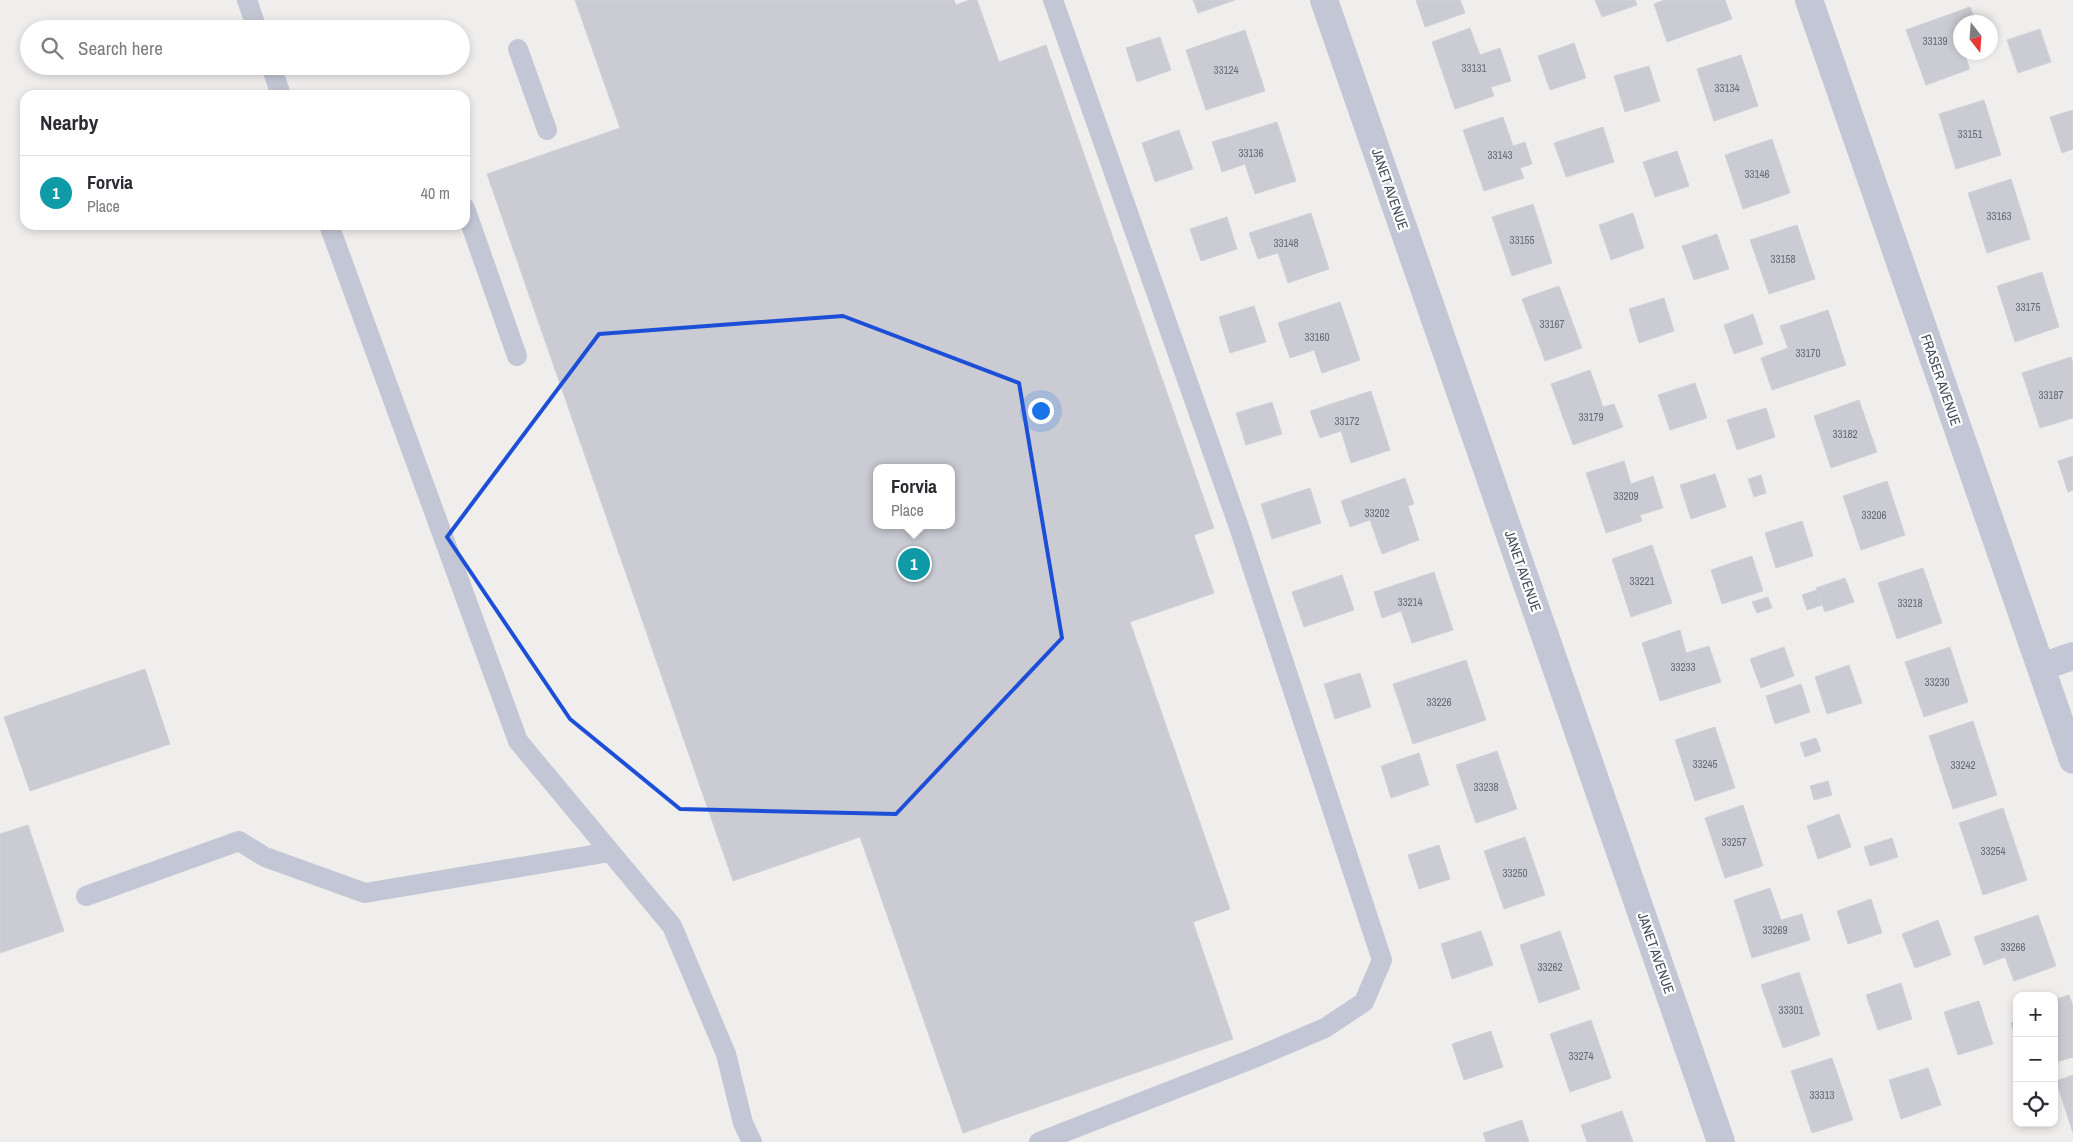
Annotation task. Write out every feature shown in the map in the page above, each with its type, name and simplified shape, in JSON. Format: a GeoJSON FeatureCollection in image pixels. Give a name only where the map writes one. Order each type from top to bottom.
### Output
{"type":"FeatureCollection","features":[{"type":"Feature","properties":{"kind":"street","name":"JANET AVENUE"},"geometry":{"type":"LineString","coordinates":[[1324,0],[1722,1142]]}},
{"type":"Feature","properties":{"kind":"street","name":"FRASER AVENUE"},"geometry":{"type":"LineString","coordinates":[[1809,0],[2073,760]]}},
{"type":"Feature","properties":{"kind":"street"},"geometry":{"type":"LineString","coordinates":[[2040,667],[2073,656]]}},
{"type":"Feature","properties":{"kind":"lane"},"geometry":{"type":"LineString","coordinates":[[247,0],[254,20]]}},
{"type":"Feature","properties":{"kind":"lane"},"geometry":{"type":"LineString","coordinates":[[1039,1142],[1252,1059],[1325,1028],[1364,1002],[1382,960],[1239,528],[1053,0]]}},
{"type":"Feature","properties":{"kind":"lane"},"geometry":{"type":"LineString","coordinates":[[518,49],[547,130]]}},
{"type":"Feature","properties":{"kind":"lane"},"geometry":{"type":"LineString","coordinates":[[274,75],[279,90]]}},
{"type":"Feature","properties":{"kind":"lane"},"geometry":{"type":"LineString","coordinates":[[470,222],[517,356]]}},
{"type":"Feature","properties":{"kind":"lane"},"geometry":{"type":"LineString","coordinates":[[331,230],[518,741],[672,926],[726,1054],[743,1123],[752,1142]]}},
{"type":"Feature","properties":{"kind":"lane"},"geometry":{"type":"LineString","coordinates":[[86,896],[239,841],[264,856],[365,893],[610,852]]}},
{"type":"Feature","properties":{"kind":"highlighted area"},"geometry":{"type":"Polygon","coordinates":[[[843,316],[1019,383],[1062,638],[896,814],[680,809],[570,719],[447,537],[599,334],[843,316]]]}},
{"type":"Feature","properties":{"kind":"building"},"geometry":{"type":"Polygon","coordinates":[[[575,0],[954,0],[956,5],[969,0],[977,0],[999,62],[1046,45],[1214,528],[1194,535],[1214,593],[1130,622],[1230,909],[1193,922],[1233,1039],[963,1133],[860,837],[733,881],[487,174],[620,128],[575,0]]]}},
{"type":"Feature","properties":{"kind":"building"},"geometry":{"type":"Polygon","coordinates":[[[1193,0],[1235,0],[1198,13],[1193,0]]]}},
{"type":"Feature","properties":{"kind":"building"},"geometry":{"type":"Polygon","coordinates":[[[1416,0],[1460,0],[1465,13],[1425,27],[1416,0]]]}},
{"type":"Feature","properties":{"kind":"building"},"geometry":{"type":"Polygon","coordinates":[[[1595,0],[1635,0],[1637,5],[1602,17],[1595,0]]]}},
{"type":"Feature","properties":{"kind":"building"},"geometry":{"type":"Polygon","coordinates":[[[1664,0],[1725,0],[1732,19],[1667,42],[1654,4],[1664,0]]]}},
{"type":"Feature","properties":{"kind":"building"},"geometry":{"type":"Polygon","coordinates":[[[1970,7],[1973,15],[1953,15],[1953,60],[1967,60],[1970,69],[1926,85],[1906,30],[1970,7]]]}},
{"type":"Feature","properties":{"kind":"building"},"geometry":{"type":"Polygon","coordinates":[[[1470,28],[1480,55],[1500,48],[1511,81],[1491,87],[1494,96],[1455,109],[1432,42],[1470,28]]]}},
{"type":"Feature","properties":{"kind":"building"},"geometry":{"type":"Polygon","coordinates":[[[2040,29],[2051,62],[2018,73],[2007,40],[2040,29]]]}},
{"type":"Feature","properties":{"kind":"building"},"geometry":{"type":"Polygon","coordinates":[[[1245,30],[1265,91],[1206,110],[1186,50],[1245,30]]]}},
{"type":"Feature","properties":{"kind":"building"},"geometry":{"type":"Polygon","coordinates":[[[1160,37],[1171,70],[1137,82],[1126,48],[1160,37]]]}},
{"type":"Feature","properties":{"kind":"building"},"geometry":{"type":"Polygon","coordinates":[[[1574,43],[1586,78],[1550,90],[1538,56],[1574,43]]]}},
{"type":"Feature","properties":{"kind":"building"},"geometry":{"type":"Polygon","coordinates":[[[1741,55],[1758,106],[1714,121],[1697,69],[1741,55]]]}},
{"type":"Feature","properties":{"kind":"building"},"geometry":{"type":"Polygon","coordinates":[[[1649,66],[1660,101],[1625,112],[1614,76],[1649,66]]]}},
{"type":"Feature","properties":{"kind":"building"},"geometry":{"type":"Polygon","coordinates":[[[1984,100],[2001,155],[1956,169],[1939,114],[1984,100]]]}},
{"type":"Feature","properties":{"kind":"building"},"geometry":{"type":"Polygon","coordinates":[[[2073,110],[2073,149],[2062,153],[2050,117],[2073,110]]]}},
{"type":"Feature","properties":{"kind":"building"},"geometry":{"type":"Polygon","coordinates":[[[1503,117],[1513,146],[1525,142],[1532,164],[1520,168],[1524,178],[1484,191],[1463,130],[1503,117]]]}},
{"type":"Feature","properties":{"kind":"building"},"geometry":{"type":"Polygon","coordinates":[[[1277,122],[1296,181],[1255,194],[1245,164],[1222,172],[1212,142],[1277,122]]]}},
{"type":"Feature","properties":{"kind":"building"},"geometry":{"type":"Polygon","coordinates":[[[1603,127],[1614,162],[1566,177],[1554,143],[1603,127]]]}},
{"type":"Feature","properties":{"kind":"building"},"geometry":{"type":"Polygon","coordinates":[[[1179,130],[1193,169],[1155,182],[1142,143],[1179,130]]]}},
{"type":"Feature","properties":{"kind":"building"},"geometry":{"type":"Polygon","coordinates":[[[1772,139],[1790,193],[1743,209],[1725,155],[1772,139]]]}},
{"type":"Feature","properties":{"kind":"building"},"geometry":{"type":"Polygon","coordinates":[[[1677,151],[1689,186],[1655,197],[1643,162],[1677,151]]]}},
{"type":"Feature","properties":{"kind":"building"},"geometry":{"type":"Polygon","coordinates":[[[2011,179],[2030,239],[1987,253],[1968,193],[2011,179]]]}},
{"type":"Feature","properties":{"kind":"building"},"geometry":{"type":"Polygon","coordinates":[[[1533,204],[1552,263],[1512,276],[1492,217],[1533,204]]]}},
{"type":"Feature","properties":{"kind":"building"},"geometry":{"type":"Polygon","coordinates":[[[1311,213],[1329,269],[1288,283],[1278,253],[1258,259],[1249,233],[1311,213]]]}},
{"type":"Feature","properties":{"kind":"building"},"geometry":{"type":"Polygon","coordinates":[[[1633,213],[1644,248],[1611,260],[1599,225],[1633,213]]]}},
{"type":"Feature","properties":{"kind":"building"},"geometry":{"type":"Polygon","coordinates":[[[1227,217],[1237,249],[1201,261],[1190,229],[1227,217]]]}},
{"type":"Feature","properties":{"kind":"building"},"geometry":{"type":"Polygon","coordinates":[[[1797,225],[1815,279],[1769,294],[1750,240],[1797,225]]]}},
{"type":"Feature","properties":{"kind":"building"},"geometry":{"type":"Polygon","coordinates":[[[1717,234],[1729,269],[1694,280],[1682,246],[1717,234]]]}},
{"type":"Feature","properties":{"kind":"building"},"geometry":{"type":"Polygon","coordinates":[[[2042,272],[2059,327],[2015,342],[1997,286],[2042,272]]]}},
{"type":"Feature","properties":{"kind":"building"},"geometry":{"type":"Polygon","coordinates":[[[1559,286],[1582,348],[1545,361],[1522,299],[1559,286]]]}},
{"type":"Feature","properties":{"kind":"building"},"geometry":{"type":"Polygon","coordinates":[[[1664,298],[1674,331],[1639,343],[1629,309],[1664,298]]]}},
{"type":"Feature","properties":{"kind":"building"},"geometry":{"type":"Polygon","coordinates":[[[1340,302],[1360,360],[1322,373],[1314,350],[1290,358],[1278,323],[1340,302]]]}},
{"type":"Feature","properties":{"kind":"building"},"geometry":{"type":"Polygon","coordinates":[[[1254,306],[1266,342],[1230,353],[1219,317],[1254,306]]]}},
{"type":"Feature","properties":{"kind":"building"},"geometry":{"type":"Polygon","coordinates":[[[1828,310],[1846,365],[1772,390],[1761,358],[1788,348],[1780,326],[1828,310]]]}},
{"type":"Feature","properties":{"kind":"building"},"geometry":{"type":"Polygon","coordinates":[[[1753,314],[1763,344],[1734,354],[1724,325],[1753,314]]]}},
{"type":"Feature","properties":{"kind":"building"},"geometry":{"type":"Polygon","coordinates":[[[2071,357],[2073,364],[2073,418],[2040,428],[2022,373],[2071,357]]]}},
{"type":"Feature","properties":{"kind":"building"},"geometry":{"type":"Polygon","coordinates":[[[1590,370],[1603,407],[1614,404],[1623,427],[1573,445],[1551,384],[1590,370]]]}},
{"type":"Feature","properties":{"kind":"building"},"geometry":{"type":"Polygon","coordinates":[[[1695,383],[1707,418],[1670,430],[1658,395],[1695,383]]]}},
{"type":"Feature","properties":{"kind":"building"},"geometry":{"type":"Polygon","coordinates":[[[1371,391],[1390,450],[1351,463],[1341,431],[1320,438],[1310,411],[1371,391]]]}},
{"type":"Feature","properties":{"kind":"building"},"geometry":{"type":"Polygon","coordinates":[[[1859,400],[1877,452],[1831,468],[1814,416],[1859,400]]]}},
{"type":"Feature","properties":{"kind":"building"},"geometry":{"type":"Polygon","coordinates":[[[1272,402],[1282,434],[1246,445],[1236,413],[1272,402]]]}},
{"type":"Feature","properties":{"kind":"building"},"geometry":{"type":"Polygon","coordinates":[[[1766,408],[1775,437],[1737,450],[1727,420],[1766,408]]]}},
{"type":"Feature","properties":{"kind":"building"},"geometry":{"type":"Polygon","coordinates":[[[2073,456],[2073,490],[2068,492],[2058,461],[2073,456]]]}},
{"type":"Feature","properties":{"kind":"building"},"geometry":{"type":"Polygon","coordinates":[[[1624,461],[1631,484],[1653,476],[1663,508],[1640,515],[1642,521],[1606,533],[1586,473],[1624,461]]]}},
{"type":"Feature","properties":{"kind":"building"},"geometry":{"type":"Polygon","coordinates":[[[1715,474],[1726,507],[1691,519],[1680,485],[1715,474]]]}},
{"type":"Feature","properties":{"kind":"building"},"geometry":{"type":"Polygon","coordinates":[[[1761,475],[1766,493],[1754,497],[1748,479],[1761,475]]]}},
{"type":"Feature","properties":{"kind":"building"},"geometry":{"type":"Polygon","coordinates":[[[1405,478],[1414,504],[1408,506],[1419,540],[1382,554],[1370,520],[1350,527],[1341,501],[1405,478]]]}},
{"type":"Feature","properties":{"kind":"building"},"geometry":{"type":"Polygon","coordinates":[[[1887,481],[1905,535],[1861,550],[1843,496],[1887,481]]]}},
{"type":"Feature","properties":{"kind":"building"},"geometry":{"type":"Polygon","coordinates":[[[1310,488],[1321,523],[1272,539],[1261,504],[1310,488]]]}},
{"type":"Feature","properties":{"kind":"building"},"geometry":{"type":"Polygon","coordinates":[[[1802,521],[1813,556],[1776,568],[1765,533],[1802,521]]]}},
{"type":"Feature","properties":{"kind":"building"},"geometry":{"type":"Polygon","coordinates":[[[1652,545],[1672,603],[1631,617],[1612,559],[1652,545]]]}},
{"type":"Feature","properties":{"kind":"building"},"geometry":{"type":"Polygon","coordinates":[[[1752,556],[1763,591],[1722,604],[1711,570],[1752,556]]]}},
{"type":"Feature","properties":{"kind":"building"},"geometry":{"type":"Polygon","coordinates":[[[1923,568],[1942,623],[1897,639],[1878,583],[1923,568]]]}},
{"type":"Feature","properties":{"kind":"building"},"geometry":{"type":"Polygon","coordinates":[[[1434,572],[1453,630],[1412,643],[1401,611],[1382,618],[1374,592],[1434,572]]]}},
{"type":"Feature","properties":{"kind":"building"},"geometry":{"type":"Polygon","coordinates":[[[1342,575],[1354,610],[1304,627],[1292,592],[1342,575]]]}},
{"type":"Feature","properties":{"kind":"building"},"geometry":{"type":"Polygon","coordinates":[[[1845,578],[1854,602],[1825,612],[1816,588],[1845,578]]]}},
{"type":"Feature","properties":{"kind":"building"},"geometry":{"type":"Polygon","coordinates":[[[1817,590],[1822,605],[1807,610],[1802,595],[1817,590]]]}},
{"type":"Feature","properties":{"kind":"building"},"geometry":{"type":"Polygon","coordinates":[[[1768,597],[1772,608],[1757,613],[1752,602],[1768,597]]]}},
{"type":"Feature","properties":{"kind":"building"},"geometry":{"type":"Polygon","coordinates":[[[1680,630],[1686,653],[1709,646],[1721,682],[1660,701],[1642,643],[1680,630]]]}},
{"type":"Feature","properties":{"kind":"building"},"geometry":{"type":"Polygon","coordinates":[[[1784,647],[1794,676],[1761,688],[1750,659],[1784,647]]]}},
{"type":"Feature","properties":{"kind":"building"},"geometry":{"type":"Polygon","coordinates":[[[1950,647],[1968,702],[1924,717],[1905,662],[1950,647]]]}},
{"type":"Feature","properties":{"kind":"building"},"geometry":{"type":"Polygon","coordinates":[[[1466,660],[1486,720],[1413,744],[1393,684],[1466,660]]]}},
{"type":"Feature","properties":{"kind":"building"},"geometry":{"type":"Polygon","coordinates":[[[1849,665],[1862,703],[1827,714],[1815,677],[1849,665]]]}},
{"type":"Feature","properties":{"kind":"building"},"geometry":{"type":"Polygon","coordinates":[[[145,669],[170,744],[30,791],[4,717],[145,669]]]}},
{"type":"Feature","properties":{"kind":"building"},"geometry":{"type":"Polygon","coordinates":[[[1360,673],[1371,707],[1335,719],[1324,684],[1360,673]]]}},
{"type":"Feature","properties":{"kind":"building"},"geometry":{"type":"Polygon","coordinates":[[[1801,684],[1810,712],[1775,724],[1766,696],[1801,684]]]}},
{"type":"Feature","properties":{"kind":"building"},"geometry":{"type":"Polygon","coordinates":[[[1973,721],[1997,795],[1953,809],[1929,736],[1973,721]]]}},
{"type":"Feature","properties":{"kind":"building"},"geometry":{"type":"Polygon","coordinates":[[[1715,727],[1735,788],[1695,801],[1675,740],[1715,727]]]}},
{"type":"Feature","properties":{"kind":"building"},"geometry":{"type":"Polygon","coordinates":[[[1816,738],[1821,751],[1805,757],[1800,743],[1816,738]]]}},
{"type":"Feature","properties":{"kind":"building"},"geometry":{"type":"Polygon","coordinates":[[[1497,751],[1517,809],[1476,823],[1456,765],[1497,751]]]}},
{"type":"Feature","properties":{"kind":"building"},"geometry":{"type":"Polygon","coordinates":[[[1419,753],[1429,785],[1391,798],[1381,766],[1419,753]]]}},
{"type":"Feature","properties":{"kind":"building"},"geometry":{"type":"Polygon","coordinates":[[[1828,781],[1832,795],[1814,800],[1810,786],[1828,781]]]}},
{"type":"Feature","properties":{"kind":"building"},"geometry":{"type":"Polygon","coordinates":[[[1743,805],[1763,866],[1725,878],[1705,818],[1743,805]]]}},
{"type":"Feature","properties":{"kind":"building"},"geometry":{"type":"Polygon","coordinates":[[[2003,808],[2027,880],[1983,895],[1959,823],[2003,808]]]}},
{"type":"Feature","properties":{"kind":"building"},"geometry":{"type":"Polygon","coordinates":[[[1839,814],[1851,847],[1818,859],[1807,826],[1839,814]]]}},
{"type":"Feature","properties":{"kind":"building"},"geometry":{"type":"Polygon","coordinates":[[[28,825],[64,931],[0,953],[0,834],[28,825]]]}},
{"type":"Feature","properties":{"kind":"building"},"geometry":{"type":"Polygon","coordinates":[[[1525,837],[1545,895],[1504,909],[1484,851],[1525,837]]]}},
{"type":"Feature","properties":{"kind":"building"},"geometry":{"type":"Polygon","coordinates":[[[1892,838],[1898,857],[1870,866],[1864,847],[1892,838]]]}},
{"type":"Feature","properties":{"kind":"building"},"geometry":{"type":"Polygon","coordinates":[[[1439,845],[1450,879],[1419,889],[1408,855],[1439,845]]]}},
{"type":"Feature","properties":{"kind":"building"},"geometry":{"type":"Polygon","coordinates":[[[1770,888],[1781,920],[1802,914],[1810,940],[1752,958],[1734,900],[1770,888]]]}},
{"type":"Feature","properties":{"kind":"building"},"geometry":{"type":"Polygon","coordinates":[[[1871,899],[1882,933],[1848,944],[1837,911],[1871,899]]]}},
{"type":"Feature","properties":{"kind":"building"},"geometry":{"type":"Polygon","coordinates":[[[2038,915],[2056,966],[2014,981],[2005,957],[1984,965],[1974,937],[2038,915]]]}},
{"type":"Feature","properties":{"kind":"building"},"geometry":{"type":"Polygon","coordinates":[[[1938,920],[1951,955],[1915,968],[1902,934],[1938,920]]]}},
{"type":"Feature","properties":{"kind":"building"},"geometry":{"type":"Polygon","coordinates":[[[1481,931],[1493,965],[1452,979],[1441,944],[1481,931]]]}},
{"type":"Feature","properties":{"kind":"building"},"geometry":{"type":"Polygon","coordinates":[[[1560,931],[1580,989],[1539,1003],[1520,945],[1560,931]]]}},
{"type":"Feature","properties":{"kind":"building"},"geometry":{"type":"Polygon","coordinates":[[[1799,972],[1820,1035],[1783,1048],[1761,985],[1799,972]]]}},
{"type":"Feature","properties":{"kind":"building"},"geometry":{"type":"Polygon","coordinates":[[[1901,983],[1912,1019],[1878,1030],[1866,995],[1901,983]]]}},
{"type":"Feature","properties":{"kind":"building"},"geometry":{"type":"Polygon","coordinates":[[[2069,995],[2073,1006],[2073,1057],[2058,1062],[2058,1037],[2058,999],[2069,995]]]}},
{"type":"Feature","properties":{"kind":"building"},"geometry":{"type":"Polygon","coordinates":[[[1979,1001],[1993,1044],[1958,1055],[1944,1012],[1979,1001]]]}},
{"type":"Feature","properties":{"kind":"building"},"geometry":{"type":"Polygon","coordinates":[[[1591,1020],[1611,1078],[1570,1092],[1550,1034],[1591,1020]]]}},
{"type":"Feature","properties":{"kind":"building"},"geometry":{"type":"Polygon","coordinates":[[[1491,1031],[1503,1067],[1464,1080],[1452,1044],[1491,1031]]]}},
{"type":"Feature","properties":{"kind":"building"},"geometry":{"type":"Polygon","coordinates":[[[1832,1058],[1853,1120],[1812,1133],[1791,1071],[1832,1058]]]}},
{"type":"Feature","properties":{"kind":"building"},"geometry":{"type":"Polygon","coordinates":[[[1928,1068],[1941,1105],[1901,1119],[1889,1080],[1928,1068]]]}},
{"type":"Feature","properties":{"kind":"building"},"geometry":{"type":"Polygon","coordinates":[[[2073,1075],[2073,1133],[2058,1087],[2058,1080],[2073,1075]]]}},
{"type":"Feature","properties":{"kind":"building"},"geometry":{"type":"Polygon","coordinates":[[[1622,1111],[1633,1142],[1587,1142],[1581,1125],[1622,1111]]]}},
{"type":"Feature","properties":{"kind":"building"},"geometry":{"type":"Polygon","coordinates":[[[1522,1120],[1529,1142],[1486,1142],[1483,1133],[1522,1120]]]}},
{"type":"Feature","properties":{"kind":"place","name":"Forvia"},"geometry":{"type":"Point","coordinates":[914,564]}}]}
